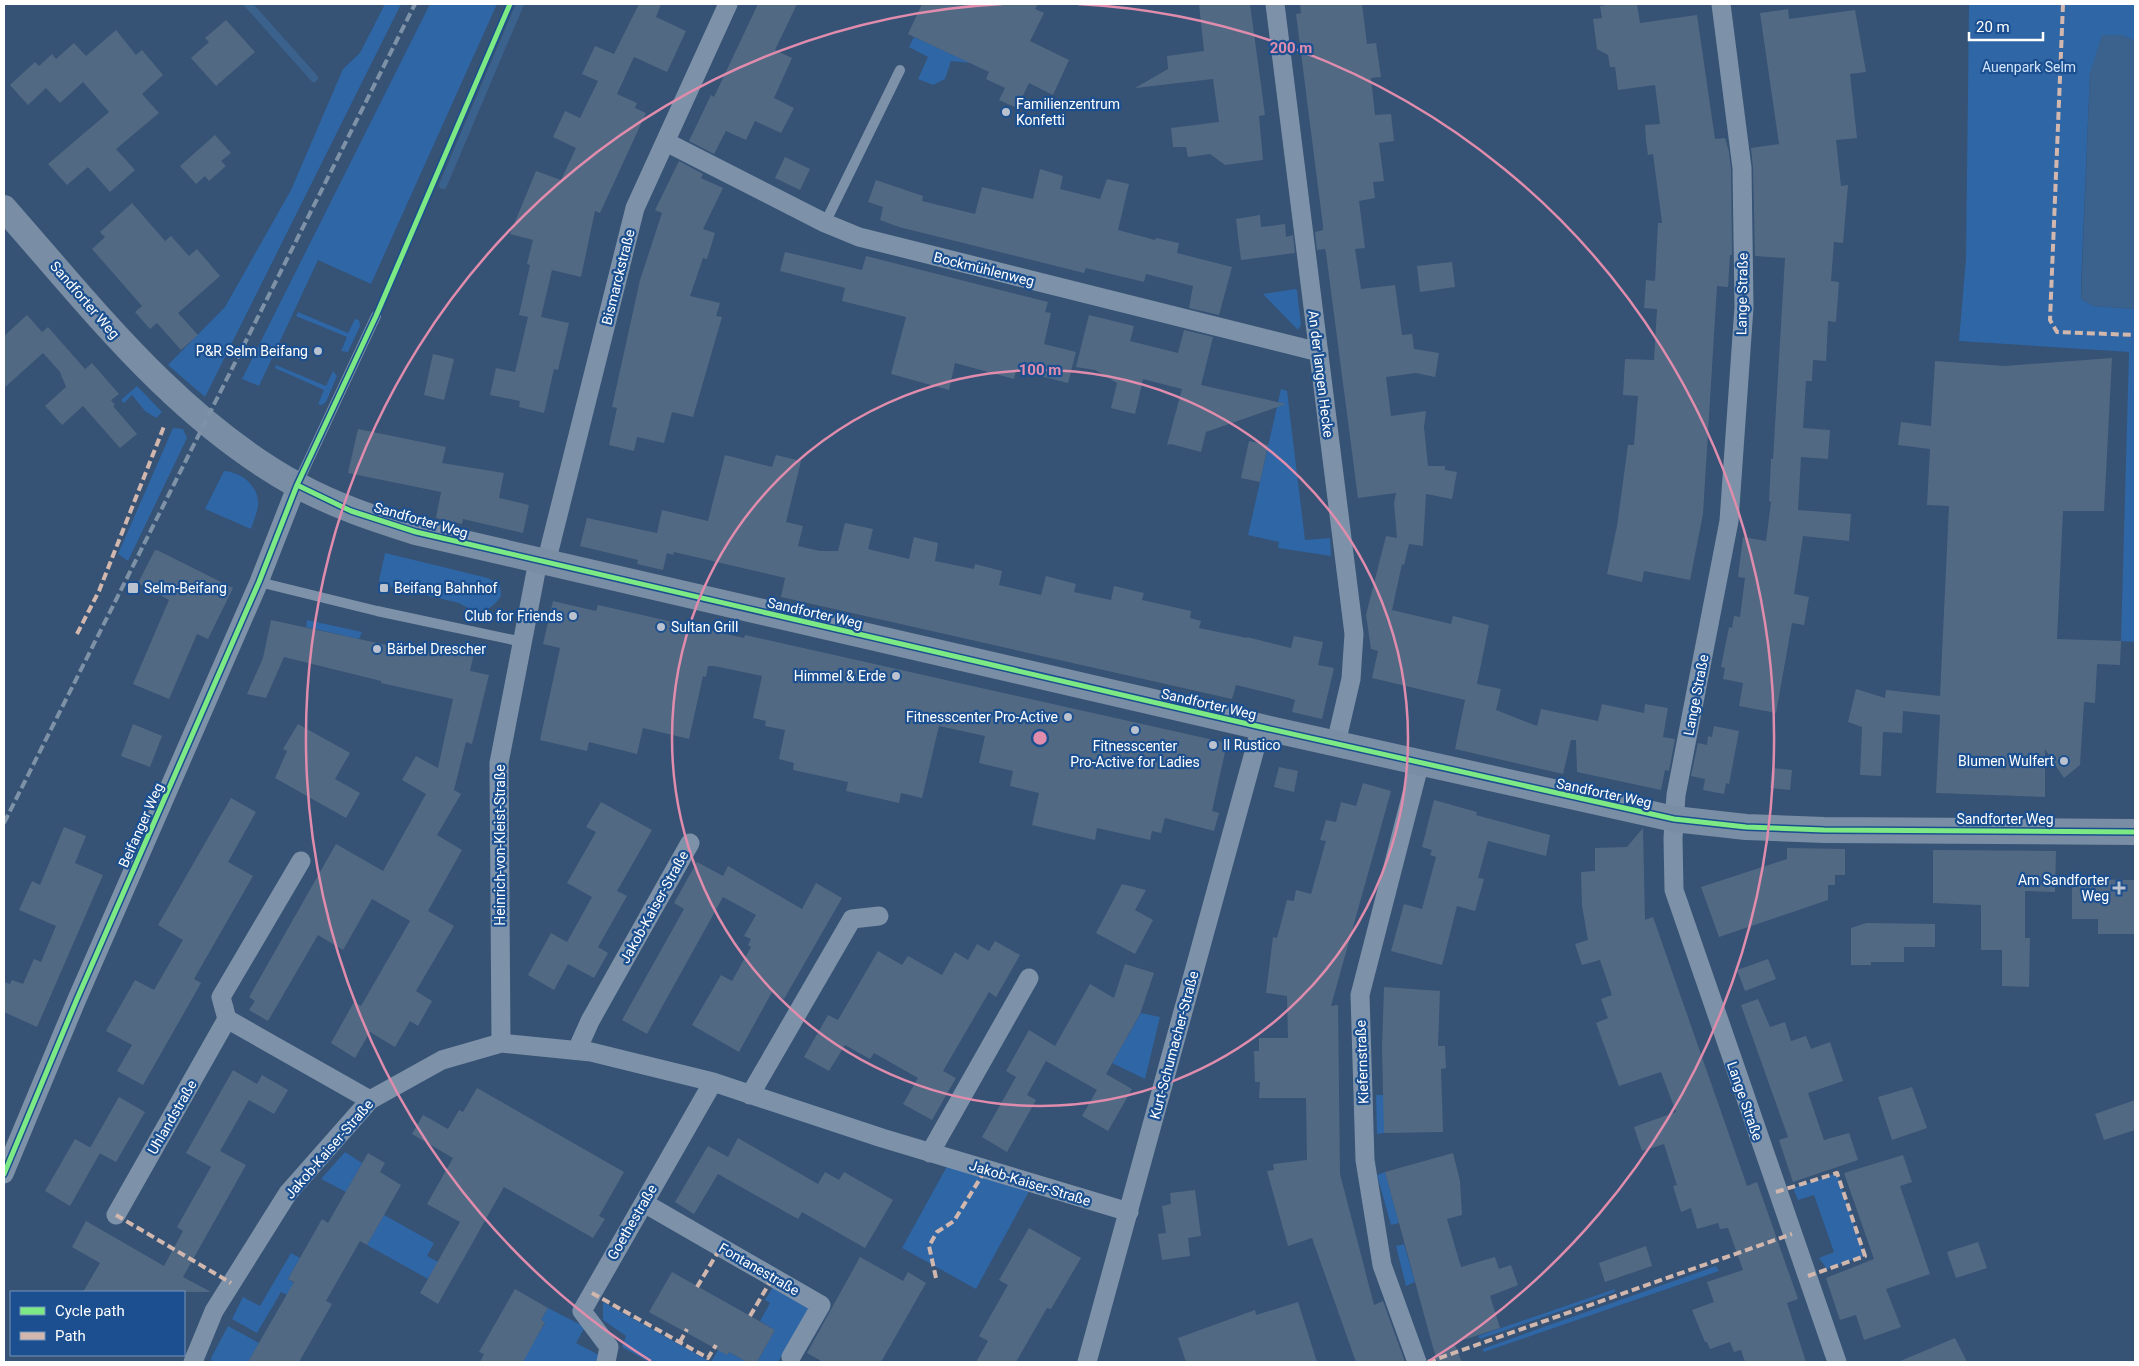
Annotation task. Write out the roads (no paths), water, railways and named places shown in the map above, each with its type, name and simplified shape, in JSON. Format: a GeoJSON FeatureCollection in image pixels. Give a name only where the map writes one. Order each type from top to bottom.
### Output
{"type":"FeatureCollection","features":[{"type":"Feature","properties":{"kind":"street","name":"Bismarckstraße"},"geometry":{"type":"LineString","coordinates":[[542,562],[635,208],[728,4]]}},
{"type":"Feature","properties":{"kind":"street","name":"An der langen Hecke"},"geometry":{"type":"LineString","coordinates":[[1275,4],[1354,634],[1351,679],[1336,743]]}},
{"type":"Feature","properties":{"kind":"street","name":"Lange Straße"},"geometry":{"type":"LineString","coordinates":[[1721,4],[1742,168],[1744,306],[1729,521],[1676,795],[1674,890],[1837,1362]]}},
{"type":"Feature","properties":{"kind":"street","name":"Bockmühlenweg"},"geometry":{"type":"LineString","coordinates":[[666,142],[825,223],[859,237],[1319,352]]}},
{"type":"Feature","properties":{"kind":"street","name":"Sandforter Weg"},"geometry":{"type":"LineString","coordinates":[[4,208],[127,347],[170,392],[230,443],[297,485],[351,511],[416,532],[1261,727],[1674,819],[1746,826],[1824,830],[2135,832]]}},
{"type":"Feature","properties":{"kind":"street","name":"Beifanger Weg"},"geometry":{"type":"LineString","coordinates":[[4,1174],[81,990],[259,582],[297,485]]}},
{"type":"Feature","properties":{"kind":"street","name":"Heinrich-von-Kleist-Straße"},"geometry":{"type":"LineString","coordinates":[[500,1043],[499,763],[523,642],[542,562]]}},
{"type":"Feature","properties":{"kind":"street","name":"Kurt-Schumacher-Straße"},"geometry":{"type":"LineString","coordinates":[[1087,1362],[1261,727]]}},
{"type":"Feature","properties":{"kind":"street","name":"Kiefernstraße"},"geometry":{"type":"LineString","coordinates":[[1417,1362],[1382,1265],[1364,1160],[1360,995],[1420,762]]}},
{"type":"Feature","properties":{"kind":"street","name":"Jakob-Kaiser-Straße"},"geometry":{"type":"LineString","coordinates":[[577,1050],[590,1021],[690,843]]}},
{"type":"Feature","properties":{"kind":"street"},"geometry":{"type":"LineString","coordinates":[[300,861],[222,997],[227,1019],[370,1100]]}},
{"type":"Feature","properties":{"kind":"street"},"geometry":{"type":"LineString","coordinates":[[750,1095],[852,919],[879,916]]}},
{"type":"Feature","properties":{"kind":"street"},"geometry":{"type":"LineString","coordinates":[[930,1153],[1029,978]]}},
{"type":"Feature","properties":{"kind":"street","name":"Uhlandstraße"},"geometry":{"type":"LineString","coordinates":[[116,1215],[227,1019]]}},
{"type":"Feature","properties":{"kind":"street","name":"Jakob-Kaiser-Straße"},"geometry":{"type":"LineString","coordinates":[[193,1362],[214,1311],[288,1193],[370,1100],[442,1060],[500,1043],[577,1050],[713,1082],[930,1153],[1129,1212]]}},
{"type":"Feature","properties":{"kind":"street","name":"Goethestraße"},"geometry":{"type":"LineString","coordinates":[[606,1362],[609,1347],[582,1311],[713,1082]]}},
{"type":"Feature","properties":{"kind":"street","name":"Fontanestraße"},"geometry":{"type":"LineString","coordinates":[[644,1202],[821,1305],[791,1357]]}},
{"type":"Feature","properties":{"kind":"lane"},"geometry":{"type":"LineString","coordinates":[[825,223],[900,70]]}},
{"type":"Feature","properties":{"kind":"lane"},"geometry":{"type":"LineString","coordinates":[[297,485],[376,316]]}},
{"type":"Feature","properties":{"kind":"lane"},"geometry":{"type":"LineString","coordinates":[[259,582],[377,611],[523,642]]}},
{"type":"Feature","properties":{"kind":"waterway"},"geometry":{"type":"LineString","coordinates":[[248,4],[314,78]]}},
{"type":"Feature","properties":{"kind":"waterway"},"geometry":{"type":"LineString","coordinates":[[443,185],[520,4]]}},
{"type":"Feature","properties":{"kind":"railway"},"geometry":{"type":"LineString","coordinates":[[4,823],[415,4]]}},
{"type":"Feature","properties":{"kind":"place","name":"Familienzentrum Konfetti"},"geometry":{"type":"Point","coordinates":[1006,112]}},
{"type":"Feature","properties":{"kind":"place","name":"P&R Selm Beifang"},"geometry":{"type":"Point","coordinates":[318,351]}},
{"type":"Feature","properties":{"kind":"place","name":"Selm-Beifang"},"geometry":{"type":"Point","coordinates":[133,588]}},
{"type":"Feature","properties":{"kind":"place","name":"Beifang Bahnhof"},"geometry":{"type":"Point","coordinates":[384,588]}},
{"type":"Feature","properties":{"kind":"place","name":"Club for Friends"},"geometry":{"type":"Point","coordinates":[573,616]}},
{"type":"Feature","properties":{"kind":"place","name":"Sultan Grill"},"geometry":{"type":"Point","coordinates":[661,627]}},
{"type":"Feature","properties":{"kind":"place","name":"Bärbel Drescher"},"geometry":{"type":"Point","coordinates":[377,649]}},
{"type":"Feature","properties":{"kind":"place","name":"Himmel & Erde"},"geometry":{"type":"Point","coordinates":[896,676]}},
{"type":"Feature","properties":{"kind":"place","name":"Fitnesscenter Pro-Active"},"geometry":{"type":"Point","coordinates":[1068,717]}},
{"type":"Feature","properties":{"kind":"place","name":"Fitnesscenter Pro-Active for Ladies"},"geometry":{"type":"Point","coordinates":[1135,730]}},
{"type":"Feature","properties":{"kind":"place","name":"Il Rustico"},"geometry":{"type":"Point","coordinates":[1213,745]}},
{"type":"Feature","properties":{"kind":"place","name":"Blumen Wulfert"},"geometry":{"type":"Point","coordinates":[2064,761]}},
{"type":"Feature","properties":{"kind":"place","name":"Am Sandforter Weg"},"geometry":{"type":"Point","coordinates":[2119,888]}},
{"type":"Feature","properties":{"kind":"park label","name":"Auenpark Selm"},"geometry":{"type":"Point","coordinates":[2029,67]}}]}
